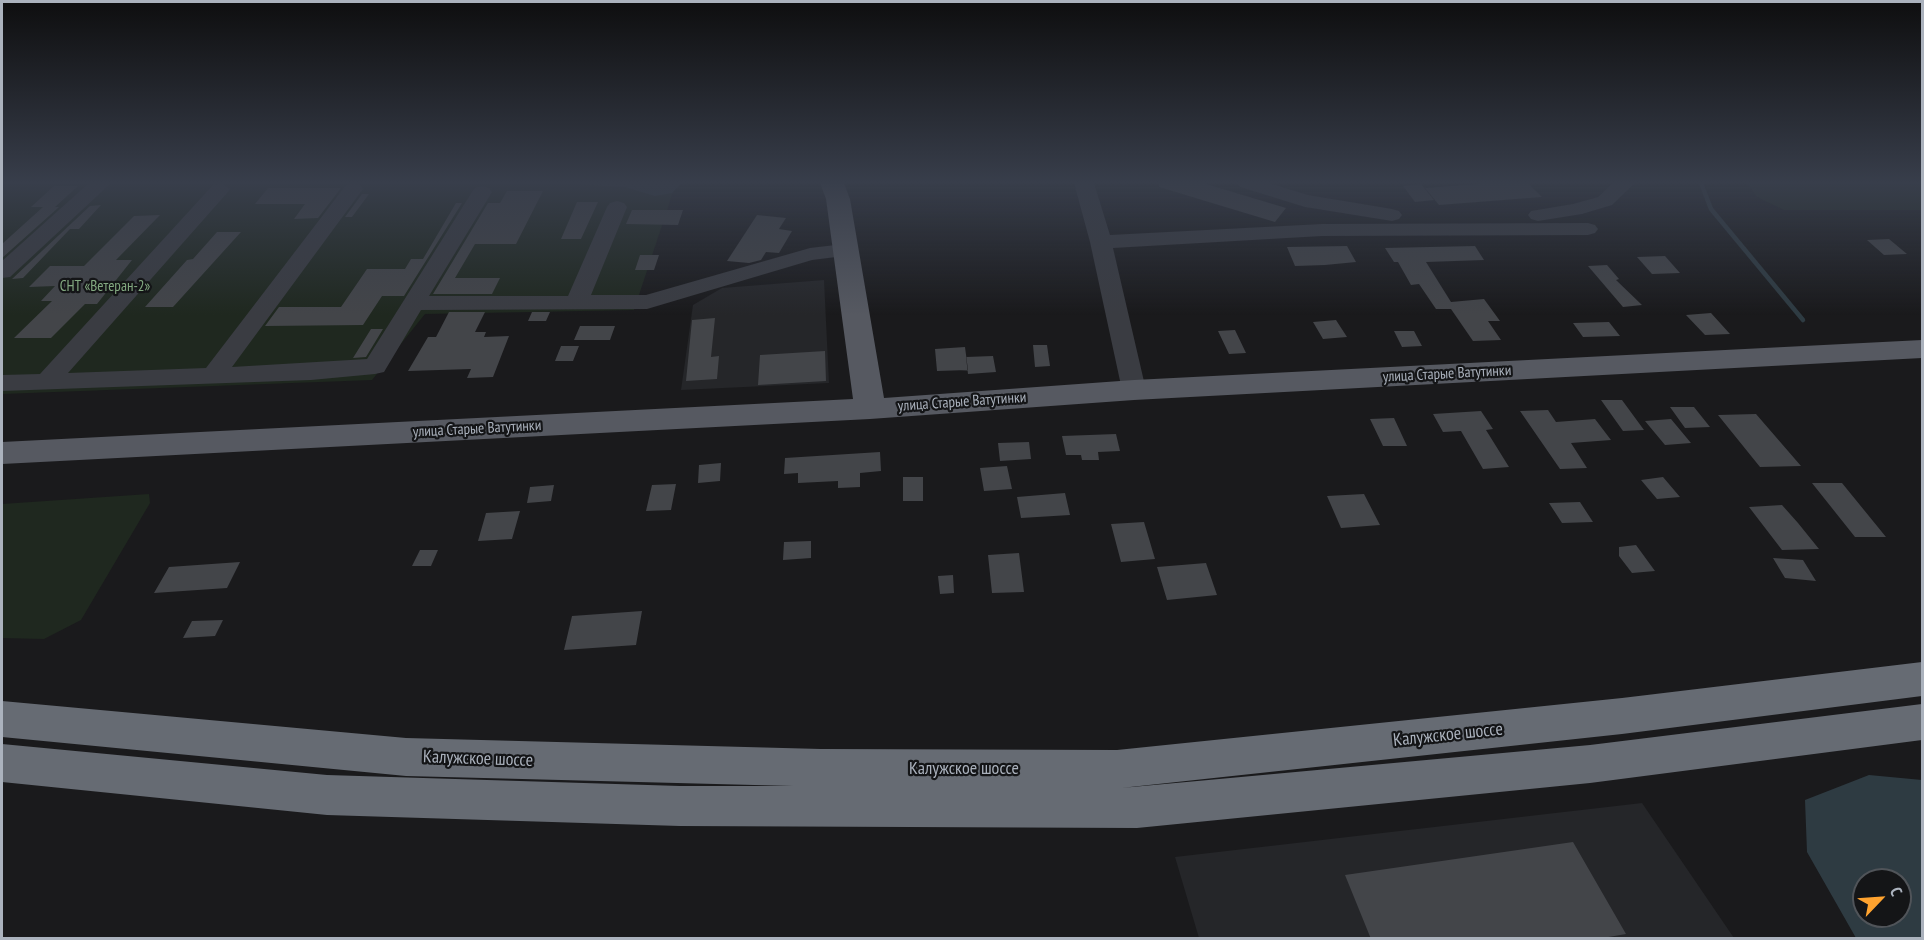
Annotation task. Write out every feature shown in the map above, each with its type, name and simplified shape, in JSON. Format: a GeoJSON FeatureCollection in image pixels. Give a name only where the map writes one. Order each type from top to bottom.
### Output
{"type":"FeatureCollection","features":[{"type":"Feature","properties":{"kind":"highway","name":"Калужское шоссе"},"geometry":{"type":"LineString","coordinates":[[2,719],[406,757],[821,768],[1117,770],[1622,716],[1923,679]]}},
{"type":"Feature","properties":{"kind":"highway"},"geometry":{"type":"LineString","coordinates":[[2,762],[327,795],[680,806],[1137,808],[1590,764],[1923,722]]}},
{"type":"Feature","properties":{"kind":"main road"},"geometry":{"type":"LineString","coordinates":[[841,227],[870,409]]}},
{"type":"Feature","properties":{"kind":"main road","name":"улица Старые Ватутинки"},"geometry":{"type":"LineString","coordinates":[[2,453],[870,409],[1134,390],[1923,349]]}},
{"type":"Feature","properties":{"kind":"street"},"geometry":{"type":"LineString","coordinates":[[2,272],[52,227]]}},
{"type":"Feature","properties":{"kind":"street"},"geometry":{"type":"LineString","coordinates":[[46,382],[186,227]]}},
{"type":"Feature","properties":{"kind":"street"},"geometry":{"type":"LineString","coordinates":[[214,374],[325,227]]}},
{"type":"Feature","properties":{"kind":"street"},"geometry":{"type":"LineString","coordinates":[[2,383],[311,372],[375,366],[460,227]]}},
{"type":"Feature","properties":{"kind":"street"},"geometry":{"type":"LineString","coordinates":[[577,302],[609,227]]}},
{"type":"Feature","properties":{"kind":"street"},"geometry":{"type":"LineString","coordinates":[[1097,227],[1134,390]]}},
{"type":"Feature","properties":{"kind":"street"},"geometry":{"type":"LineString","coordinates":[[1101,242],[1322,230],[1587,229]]}},
{"type":"Feature","properties":{"kind":"street"},"geometry":{"type":"LineString","coordinates":[[413,303],[647,302],[810,254],[844,250]]}},
{"type":"Feature","properties":{"kind":"shaded area"},"geometry":{"type":"Polygon","coordinates":[[[824,280],[829,383],[681,390],[693,305],[722,288],[824,280]]]}},
{"type":"Feature","properties":{"kind":"shaded area"},"geometry":{"type":"Polygon","coordinates":[[[1869,775],[1922,780],[1922,938],[1856,938],[1807,852],[1805,800],[1869,775]]]}},
{"type":"Feature","properties":{"kind":"shaded area"},"geometry":{"type":"Polygon","coordinates":[[[1642,803],[1734,938],[1199,938],[1175,857],[1642,803]]]}},
{"type":"Feature","properties":{"kind":"green space","name":"СНТ «Ветеран-2»"},"geometry":{"type":"Polygon","coordinates":[[[2,227],[661,227],[634,310],[425,314],[372,380],[2,394],[2,227]]]}},
{"type":"Feature","properties":{"kind":"green space"},"geometry":{"type":"Polygon","coordinates":[[[149,494],[150,503],[81,620],[44,639],[2,638],[2,504],[149,494]]]}},
{"type":"Feature","properties":{"kind":"building"},"geometry":{"type":"Polygon","coordinates":[[[21,227],[37,227],[2,258],[2,244],[21,227]]]}},
{"type":"Feature","properties":{"kind":"building"},"geometry":{"type":"Polygon","coordinates":[[[68,227],[81,227],[70,229],[23,278],[12,279],[68,227]]]}},
{"type":"Feature","properties":{"kind":"building"},"geometry":{"type":"Polygon","coordinates":[[[123,227],[148,227],[116,260],[132,260],[97,304],[85,304],[51,338],[14,338],[52,301],[41,301],[55,286],[29,287],[50,266],[84,266],[123,227]]]}},
{"type":"Feature","properties":{"kind":"building"},"geometry":{"type":"Polygon","coordinates":[[[442,227],[447,227],[404,296],[382,296],[363,325],[265,326],[279,307],[341,307],[367,269],[405,269],[411,259],[423,259],[442,227]]]}},
{"type":"Feature","properties":{"kind":"building"},"geometry":{"type":"Polygon","coordinates":[[[474,227],[525,227],[516,244],[475,244],[455,278],[500,278],[492,294],[433,294],[474,227]]]}},
{"type":"Feature","properties":{"kind":"building"},"geometry":{"type":"Polygon","coordinates":[[[566,227],[587,227],[581,239],[561,239],[566,227]]]}},
{"type":"Feature","properties":{"kind":"building"},"geometry":{"type":"Polygon","coordinates":[[[749,227],[780,227],[779,229],[792,231],[779,253],[766,252],[761,260],[749,263],[727,261],[749,227]]]}},
{"type":"Feature","properties":{"kind":"building"},"geometry":{"type":"Polygon","coordinates":[[[217,232],[241,232],[173,307],[145,307],[187,260],[193,259],[217,232]]]}},
{"type":"Feature","properties":{"kind":"building"},"geometry":{"type":"Polygon","coordinates":[[[1889,239],[1907,254],[1884,255],[1867,240],[1889,239]]]}},
{"type":"Feature","properties":{"kind":"building"},"geometry":{"type":"Polygon","coordinates":[[[1347,246],[1356,262],[1295,266],[1287,247],[1347,246]]]}},
{"type":"Feature","properties":{"kind":"building"},"geometry":{"type":"Polygon","coordinates":[[[1475,246],[1484,260],[1426,262],[1451,302],[1484,299],[1500,321],[1488,321],[1501,340],[1473,341],[1451,309],[1436,309],[1419,284],[1411,285],[1398,262],[1394,262],[1385,248],[1475,246]]]}},
{"type":"Feature","properties":{"kind":"building"},"geometry":{"type":"Polygon","coordinates":[[[640,255],[659,255],[654,270],[635,270],[640,255]]]}},
{"type":"Feature","properties":{"kind":"building"},"geometry":{"type":"Polygon","coordinates":[[[1665,256],[1680,273],[1652,274],[1637,257],[1665,256]]]}},
{"type":"Feature","properties":{"kind":"building"},"geometry":{"type":"Polygon","coordinates":[[[1607,265],[1619,279],[1616,280],[1642,305],[1623,307],[1588,266],[1607,265]]]}},
{"type":"Feature","properties":{"kind":"building"},"geometry":{"type":"Polygon","coordinates":[[[449,312],[485,312],[475,332],[486,332],[484,337],[509,336],[493,377],[467,378],[471,369],[408,371],[428,337],[436,337],[449,312]]]}},
{"type":"Feature","properties":{"kind":"building"},"geometry":{"type":"Polygon","coordinates":[[[532,312],[550,312],[546,321],[528,321],[532,312]]]}},
{"type":"Feature","properties":{"kind":"building"},"geometry":{"type":"Polygon","coordinates":[[[1711,313],[1730,334],[1705,335],[1686,315],[1711,313]]]}},
{"type":"Feature","properties":{"kind":"building"},"geometry":{"type":"Polygon","coordinates":[[[715,318],[711,357],[719,356],[717,379],[686,381],[692,320],[715,318]]]}},
{"type":"Feature","properties":{"kind":"building"},"geometry":{"type":"Polygon","coordinates":[[[1336,320],[1347,337],[1323,339],[1313,322],[1336,320]]]}},
{"type":"Feature","properties":{"kind":"building"},"geometry":{"type":"Polygon","coordinates":[[[1609,322],[1620,336],[1583,337],[1573,323],[1609,322]]]}},
{"type":"Feature","properties":{"kind":"building"},"geometry":{"type":"Polygon","coordinates":[[[580,326],[615,326],[610,340],[574,340],[580,326]]]}},
{"type":"Feature","properties":{"kind":"building"},"geometry":{"type":"Polygon","coordinates":[[[371,329],[383,329],[366,357],[353,358],[371,329]]]}},
{"type":"Feature","properties":{"kind":"building"},"geometry":{"type":"Polygon","coordinates":[[[1235,330],[1246,353],[1229,354],[1218,331],[1235,330]]]}},
{"type":"Feature","properties":{"kind":"building"},"geometry":{"type":"Polygon","coordinates":[[[1394,331],[1414,331],[1422,346],[1402,347],[1394,331]]]}},
{"type":"Feature","properties":{"kind":"building"},"geometry":{"type":"Polygon","coordinates":[[[1033,345],[1047,345],[1050,366],[1035,367],[1033,345]]]}},
{"type":"Feature","properties":{"kind":"building"},"geometry":{"type":"Polygon","coordinates":[[[561,346],[579,346],[573,361],[555,361],[561,346]]]}},
{"type":"Feature","properties":{"kind":"building"},"geometry":{"type":"Polygon","coordinates":[[[965,347],[968,370],[937,371],[935,349],[965,347]]]}},
{"type":"Feature","properties":{"kind":"building"},"geometry":{"type":"Polygon","coordinates":[[[825,351],[826,381],[758,385],[760,355],[825,351]]]}},
{"type":"Feature","properties":{"kind":"building"},"geometry":{"type":"Polygon","coordinates":[[[993,356],[996,372],[968,374],[966,357],[993,356]]]}},
{"type":"Feature","properties":{"kind":"building"},"geometry":{"type":"Polygon","coordinates":[[[1601,400],[1622,400],[1644,430],[1623,431],[1601,400]]]}},
{"type":"Feature","properties":{"kind":"building"},"geometry":{"type":"Polygon","coordinates":[[[1670,407],[1694,407],[1710,427],[1685,428],[1670,407]]]}},
{"type":"Feature","properties":{"kind":"building"},"geometry":{"type":"Polygon","coordinates":[[[1548,410],[1556,422],[1595,419],[1611,440],[1571,443],[1587,468],[1560,469],[1520,411],[1548,410]]]}},
{"type":"Feature","properties":{"kind":"building"},"geometry":{"type":"Polygon","coordinates":[[[1481,411],[1493,429],[1486,430],[1509,467],[1483,469],[1461,431],[1443,432],[1433,414],[1481,411]]]}},
{"type":"Feature","properties":{"kind":"building"},"geometry":{"type":"Polygon","coordinates":[[[1756,414],[1801,466],[1760,467],[1718,415],[1756,414]]]}},
{"type":"Feature","properties":{"kind":"building"},"geometry":{"type":"Polygon","coordinates":[[[1394,418],[1407,446],[1383,446],[1370,419],[1394,418]]]}},
{"type":"Feature","properties":{"kind":"building"},"geometry":{"type":"Polygon","coordinates":[[[1671,419],[1691,443],[1665,445],[1645,421],[1671,419]]]}},
{"type":"Feature","properties":{"kind":"building"},"geometry":{"type":"Polygon","coordinates":[[[1116,434],[1120,451],[1098,452],[1099,460],[1082,460],[1081,455],[1066,455],[1062,436],[1116,434]]]}},
{"type":"Feature","properties":{"kind":"building"},"geometry":{"type":"Polygon","coordinates":[[[1029,442],[1031,459],[1000,461],[998,443],[1029,442]]]}},
{"type":"Feature","properties":{"kind":"building"},"geometry":{"type":"Polygon","coordinates":[[[880,452],[881,471],[860,473],[860,487],[838,488],[838,481],[798,483],[798,473],[784,474],[785,458],[880,452]]]}},
{"type":"Feature","properties":{"kind":"building"},"geometry":{"type":"Polygon","coordinates":[[[721,463],[720,481],[698,483],[699,465],[721,463]]]}},
{"type":"Feature","properties":{"kind":"building"},"geometry":{"type":"Polygon","coordinates":[[[1007,466],[1012,489],[984,491],[980,468],[1007,466]]]}},
{"type":"Feature","properties":{"kind":"building"},"geometry":{"type":"Polygon","coordinates":[[[903,477],[923,477],[923,501],[903,501],[903,477]]]}},
{"type":"Feature","properties":{"kind":"building"},"geometry":{"type":"Polygon","coordinates":[[[1663,477],[1680,497],[1657,499],[1641,480],[1663,477]]]}},
{"type":"Feature","properties":{"kind":"building"},"geometry":{"type":"Polygon","coordinates":[[[1812,483],[1842,483],[1886,537],[1855,537],[1812,483]]]}},
{"type":"Feature","properties":{"kind":"building"},"geometry":{"type":"Polygon","coordinates":[[[676,484],[671,510],[646,511],[652,485],[676,484]]]}},
{"type":"Feature","properties":{"kind":"building"},"geometry":{"type":"Polygon","coordinates":[[[554,485],[551,501],[527,503],[530,487],[554,485]]]}},
{"type":"Feature","properties":{"kind":"building"},"geometry":{"type":"Polygon","coordinates":[[[1065,493],[1070,515],[1021,518],[1017,497],[1065,493]]]}},
{"type":"Feature","properties":{"kind":"building"},"geometry":{"type":"Polygon","coordinates":[[[1364,494],[1380,525],[1341,528],[1327,496],[1364,494]]]}},
{"type":"Feature","properties":{"kind":"building"},"geometry":{"type":"Polygon","coordinates":[[[1580,502],[1593,522],[1562,523],[1549,503],[1580,502]]]}},
{"type":"Feature","properties":{"kind":"building"},"geometry":{"type":"Polygon","coordinates":[[[1782,505],[1819,549],[1782,550],[1749,507],[1782,505]]]}},
{"type":"Feature","properties":{"kind":"building"},"geometry":{"type":"Polygon","coordinates":[[[520,511],[512,539],[478,541],[486,513],[520,511]]]}},
{"type":"Feature","properties":{"kind":"building"},"geometry":{"type":"Polygon","coordinates":[[[1144,522],[1155,559],[1121,562],[1111,524],[1144,522]]]}},
{"type":"Feature","properties":{"kind":"building"},"geometry":{"type":"Polygon","coordinates":[[[811,541],[811,558],[783,560],[784,542],[811,541]]]}},
{"type":"Feature","properties":{"kind":"building"},"geometry":{"type":"Polygon","coordinates":[[[1636,545],[1655,571],[1632,573],[1619,556],[1619,547],[1636,545]]]}},
{"type":"Feature","properties":{"kind":"building"},"geometry":{"type":"Polygon","coordinates":[[[420,550],[438,550],[431,566],[412,566],[420,550]]]}},
{"type":"Feature","properties":{"kind":"building"},"geometry":{"type":"Polygon","coordinates":[[[1019,553],[1024,592],[992,593],[988,555],[1019,553]]]}},
{"type":"Feature","properties":{"kind":"building"},"geometry":{"type":"Polygon","coordinates":[[[1773,558],[1803,560],[1816,581],[1785,578],[1773,558]]]}},
{"type":"Feature","properties":{"kind":"building"},"geometry":{"type":"Polygon","coordinates":[[[240,562],[227,588],[154,593],[169,567],[240,562]]]}},
{"type":"Feature","properties":{"kind":"building"},"geometry":{"type":"Polygon","coordinates":[[[1206,563],[1217,595],[1167,600],[1157,567],[1206,563]]]}},
{"type":"Feature","properties":{"kind":"building"},"geometry":{"type":"Polygon","coordinates":[[[953,575],[954,593],[940,594],[938,576],[953,575]]]}},
{"type":"Feature","properties":{"kind":"building"},"geometry":{"type":"Polygon","coordinates":[[[642,611],[636,645],[564,650],[572,616],[642,611]]]}},
{"type":"Feature","properties":{"kind":"building"},"geometry":{"type":"Polygon","coordinates":[[[223,620],[215,636],[183,638],[192,621],[223,620]]]}},
{"type":"Feature","properties":{"kind":"building"},"geometry":{"type":"Polygon","coordinates":[[[1573,842],[1626,934],[1597,939],[1371,939],[1345,875],[1573,842]]]}},
{"type":"Feature","properties":{"kind":"waterway"},"geometry":{"type":"LineString","coordinates":[[1726,227],[1803,320]]}}]}
